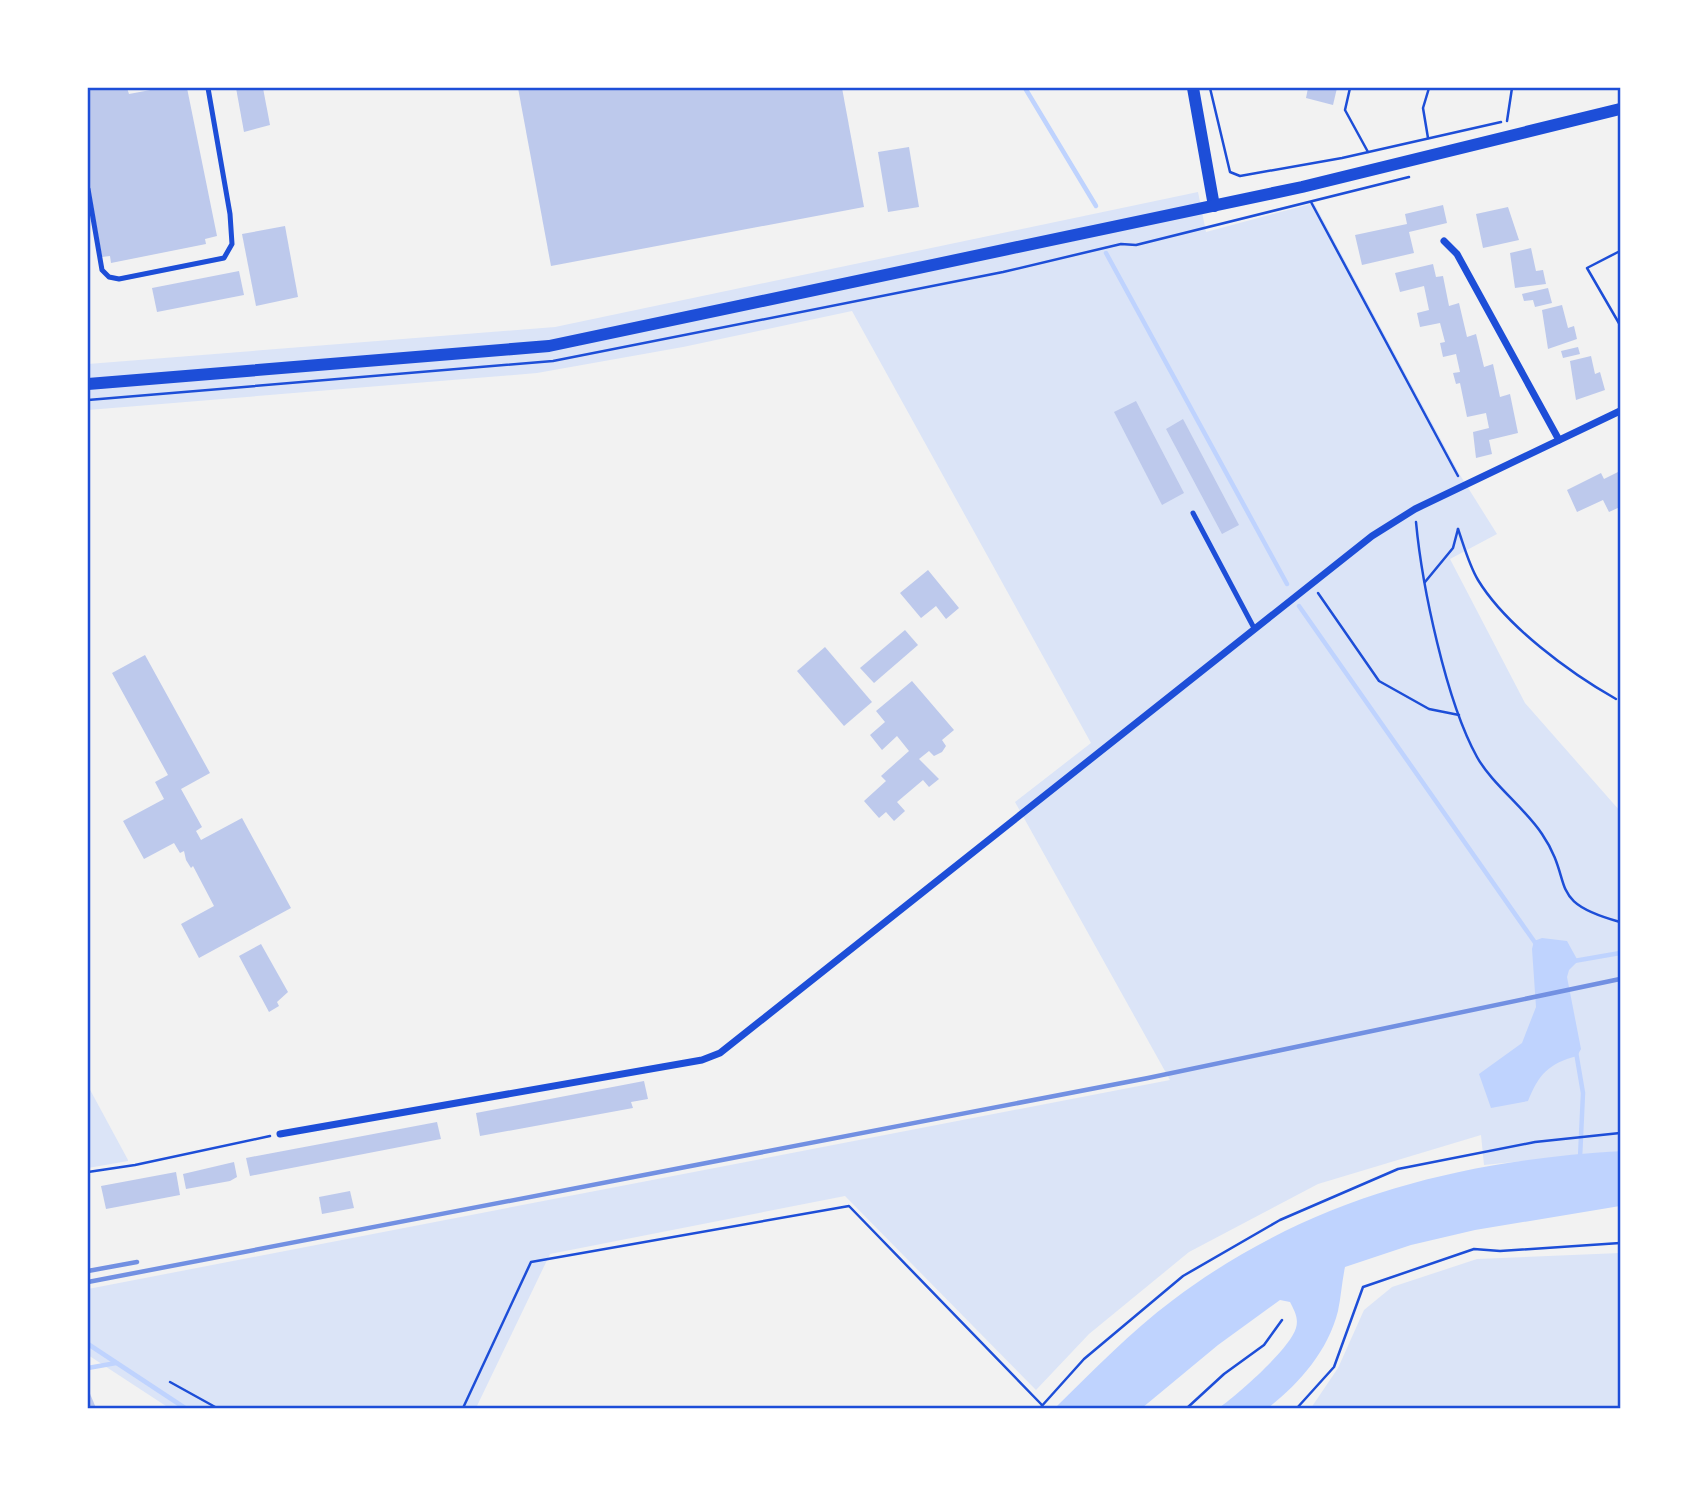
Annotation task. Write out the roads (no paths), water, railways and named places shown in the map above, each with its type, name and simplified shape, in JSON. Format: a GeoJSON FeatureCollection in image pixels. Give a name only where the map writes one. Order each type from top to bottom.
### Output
{"type":"FeatureCollection","features":[{"type":"Feature","properties":{"kind":"street"},"geometry":{"type":"LineString","coordinates":[[1193,88],[1214,206]]}},
{"type":"Feature","properties":{"kind":"street"},"geometry":{"type":"LineString","coordinates":[[88,384],[549,346],[1312,185],[1620,109]]}},
{"type":"Feature","properties":{"kind":"street"},"geometry":{"type":"LineString","coordinates":[[1444,241],[1457,254],[1559,440]]}},
{"type":"Feature","properties":{"kind":"street"},"geometry":{"type":"LineString","coordinates":[[281,1134],[702,1059],[720,1053],[1372,536],[1415,509],[1620,411]]}},
{"type":"Feature","properties":{"kind":"lane"},"geometry":{"type":"LineString","coordinates":[[88,189],[102,270],[109,277],[119,279],[224,258],[232,244],[230,214],[208,88]]}},
{"type":"Feature","properties":{"kind":"lane"},"geometry":{"type":"LineString","coordinates":[[1193,513],[1254,628]]}},
{"type":"Feature","properties":{"kind":"water"},"geometry":{"type":"Polygon","coordinates":[[[1542,938],[1567,941],[1578,961],[1569,970],[1567,977],[1581,1049],[1577,1056],[1546,1071],[1528,1101],[1491,1108],[1479,1074],[1522,1043],[1536,1007],[1532,949],[1534,941],[1542,938]]]}},
{"type":"Feature","properties":{"kind":"water"},"geometry":{"type":"Polygon","coordinates":[[[1620,1151],[1620,1206],[1475,1230],[1411,1245],[1345,1267],[1338,1311],[1320,1353],[1291,1388],[1268,1408],[1219,1408],[1262,1371],[1292,1337],[1297,1324],[1296,1314],[1290,1302],[1280,1300],[1218,1345],[1142,1408],[1055,1408],[1127,1338],[1173,1300],[1224,1265],[1276,1236],[1330,1211],[1385,1191],[1499,1164],[1620,1151]]]}},
{"type":"Feature","properties":{"kind":"waterway"},"geometry":{"type":"LineString","coordinates":[[1025,88],[1096,206]]}},
{"type":"Feature","properties":{"kind":"waterway"},"geometry":{"type":"LineString","coordinates":[[1106,253],[1287,584]]}},
{"type":"Feature","properties":{"kind":"waterway"},"geometry":{"type":"LineString","coordinates":[[1299,606],[1536,944]]}},
{"type":"Feature","properties":{"kind":"waterway"},"geometry":{"type":"LineString","coordinates":[[1574,961],[1620,953]]}},
{"type":"Feature","properties":{"kind":"waterway"},"geometry":{"type":"LineString","coordinates":[[1576,1052],[1583,1093],[1580,1158]]}},
{"type":"Feature","properties":{"kind":"waterway"},"geometry":{"type":"LineString","coordinates":[[88,1344],[185,1408]]}},
{"type":"Feature","properties":{"kind":"waterway"},"geometry":{"type":"LineString","coordinates":[[88,1368],[116,1363]]}},
{"type":"Feature","properties":{"kind":"railway"},"geometry":{"type":"LineString","coordinates":[[88,1282],[1148,1078],[1620,979]]}},
{"type":"Feature","properties":{"kind":"railway"},"geometry":{"type":"LineString","coordinates":[[88,1271],[137,1262]]}}]}
